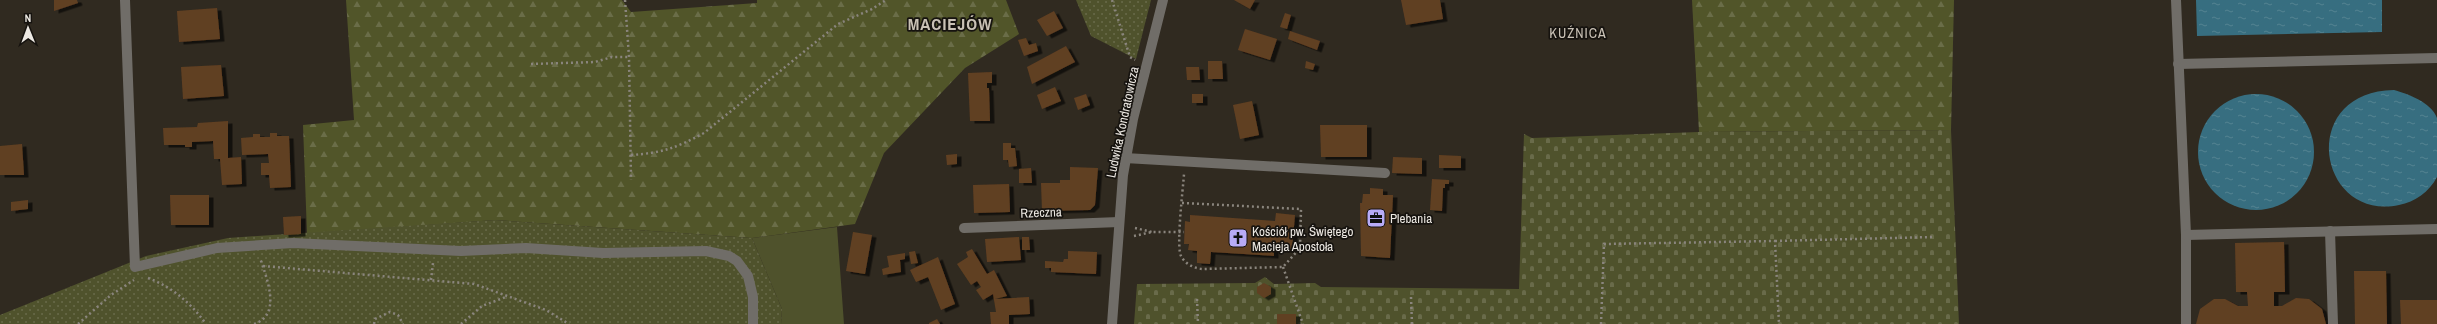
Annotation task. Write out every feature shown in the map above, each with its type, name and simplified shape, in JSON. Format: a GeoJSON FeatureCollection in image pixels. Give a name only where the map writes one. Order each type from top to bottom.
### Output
{"type":"FeatureCollection","features":[{"type":"Feature","properties":{"kind":"street"},"geometry":{"type":"LineString","coordinates":[[125,0],[135,267],[217,248],[256,244],[293,243],[484,252],[526,248],[603,253],[718,253],[737,261],[748,276],[753,297],[753,324]]}},
{"type":"Feature","properties":{"kind":"street","name":"Ludwika Kondratowicza"},"geometry":{"type":"LineString","coordinates":[[1112,324],[1125,158],[1163,0]]}},
{"type":"Feature","properties":{"kind":"street"},"geometry":{"type":"LineString","coordinates":[[2176,0],[2186,235],[2186,324]]}},
{"type":"Feature","properties":{"kind":"street"},"geometry":{"type":"LineString","coordinates":[[2178,64],[2437,58]]}},
{"type":"Feature","properties":{"kind":"street"},"geometry":{"type":"LineString","coordinates":[[1125,158],[1384,173]]}},
{"type":"Feature","properties":{"kind":"street","name":"Rzeczna"},"geometry":{"type":"LineString","coordinates":[[964,228],[1119,222]]}},
{"type":"Feature","properties":{"kind":"street"},"geometry":{"type":"LineString","coordinates":[[2186,235],[2437,229]]}},
{"type":"Feature","properties":{"kind":"street"},"geometry":{"type":"LineString","coordinates":[[2330,231],[2333,324]]}},
{"type":"Feature","properties":{"kind":"path"},"geometry":{"type":"LineString","coordinates":[[625,0],[629,57],[631,180]]}},
{"type":"Feature","properties":{"kind":"path"},"geometry":{"type":"LineString","coordinates":[[631,155],[661,153],[684,144],[704,133],[838,24],[872,9],[886,0]]}},
{"type":"Feature","properties":{"kind":"path"},"geometry":{"type":"LineString","coordinates":[[1112,0],[1130,57],[1138,61]]}},
{"type":"Feature","properties":{"kind":"path"},"geometry":{"type":"LineString","coordinates":[[531,64],[595,62],[612,57],[629,57]]}},
{"type":"Feature","properties":{"kind":"path"},"geometry":{"type":"LineString","coordinates":[[1182,204],[1301,209],[1300,248],[1283,267],[1198,269],[1181,257],[1180,232],[1184,162]]}},
{"type":"Feature","properties":{"kind":"path"},"geometry":{"type":"LineString","coordinates":[[1135,228],[1152,232]]}},
{"type":"Feature","properties":{"kind":"path"},"geometry":{"type":"LineString","coordinates":[[1134,236],[1152,232],[1184,232]]}},
{"type":"Feature","properties":{"kind":"path"},"geometry":{"type":"LineString","coordinates":[[1601,324],[1604,244],[1934,237]]}},
{"type":"Feature","properties":{"kind":"path"},"geometry":{"type":"LineString","coordinates":[[1775,241],[1778,324]]}},
{"type":"Feature","properties":{"kind":"path"},"geometry":{"type":"LineString","coordinates":[[254,324],[263,321],[271,310],[263,266],[256,244]]}},
{"type":"Feature","properties":{"kind":"path"},"geometry":{"type":"LineString","coordinates":[[431,280],[434,250]]}},
{"type":"Feature","properties":{"kind":"path"},"geometry":{"type":"LineString","coordinates":[[263,266],[474,284],[546,310],[569,324]]}},
{"type":"Feature","properties":{"kind":"path"},"geometry":{"type":"LineString","coordinates":[[135,267],[136,278]]}},
{"type":"Feature","properties":{"kind":"path"},"geometry":{"type":"LineString","coordinates":[[1283,267],[1303,324]]}},
{"type":"Feature","properties":{"kind":"path"},"geometry":{"type":"LineString","coordinates":[[78,324],[111,295],[136,278],[149,278],[168,286],[196,311],[206,324]]}},
{"type":"Feature","properties":{"kind":"path"},"geometry":{"type":"LineString","coordinates":[[461,324],[482,306],[506,296]]}},
{"type":"Feature","properties":{"kind":"path"},"geometry":{"type":"LineString","coordinates":[[1411,297],[1412,324]]}},
{"type":"Feature","properties":{"kind":"path"},"geometry":{"type":"LineString","coordinates":[[1197,300],[1198,324]]}},
{"type":"Feature","properties":{"kind":"path"},"geometry":{"type":"LineString","coordinates":[[374,324],[375,319],[390,312],[398,315],[403,324]]}},
{"type":"Feature","properties":{"kind":"green space"},"geometry":{"type":"Polygon","coordinates":[[[346,0],[622,0],[631,12],[757,3],[757,0],[1006,0],[1019,34],[965,68],[884,153],[855,224],[752,238],[495,220],[307,234],[303,125],[354,120],[346,0]]]}},
{"type":"Feature","properties":{"kind":"green space"},"geometry":{"type":"Polygon","coordinates":[[[1076,0],[1151,0],[1136,59],[1091,36],[1076,0]]]}},
{"type":"Feature","properties":{"kind":"green space"},"geometry":{"type":"Polygon","coordinates":[[[1692,0],[1954,0],[1951,130],[1699,132],[1692,0]]]}},
{"type":"Feature","properties":{"kind":"green space"},"geometry":{"type":"Polygon","coordinates":[[[1951,130],[1959,324],[1134,324],[1137,284],[1255,283],[1265,277],[1274,284],[1315,283],[1321,287],[1519,289],[1524,134],[1532,138],[1699,132],[1951,130]]]}},
{"type":"Feature","properties":{"kind":"green space"},"geometry":{"type":"Polygon","coordinates":[[[495,220],[752,238],[782,309],[781,324],[0,324],[0,315],[146,256],[228,238],[495,220]]]}},
{"type":"Feature","properties":{"kind":"green space"},"geometry":{"type":"Polygon","coordinates":[[[837,227],[844,324],[781,324],[782,309],[752,238],[837,227]]]}},
{"type":"Feature","properties":{"kind":"water"},"geometry":{"type":"Polygon","coordinates":[[[2196,0],[2382,0],[2382,32],[2197,36],[2196,0]]]}},
{"type":"Feature","properties":{"kind":"water"},"geometry":{"type":"Polygon","coordinates":[[[2394,90],[2412,96],[2424,103],[2430,107],[2437,118],[2437,177],[2426,192],[2405,204],[2372,205],[2350,194],[2336,177],[2329,155],[2331,132],[2342,111],[2363,96],[2394,90]]]}},
{"type":"Feature","properties":{"kind":"water"},"geometry":{"type":"Polygon","coordinates":[[[2256,94],[2278,98],[2297,111],[2310,130],[2314,152],[2310,174],[2297,193],[2278,206],[2256,210],[2234,206],[2215,193],[2202,174],[2198,152],[2202,130],[2215,111],[2234,98],[2256,94]]]}},
{"type":"Feature","properties":{"kind":"building"},"geometry":{"type":"Polygon","coordinates":[[[54,0],[77,0],[78,3],[54,11],[54,0]]]}},
{"type":"Feature","properties":{"kind":"building"},"geometry":{"type":"Polygon","coordinates":[[[1234,0],[1255,0],[1250,9],[1234,0]]]}},
{"type":"Feature","properties":{"kind":"building"},"geometry":{"type":"Polygon","coordinates":[[[1401,0],[1440,0],[1443,19],[1406,25],[1401,0]]]}},
{"type":"Feature","properties":{"kind":"building"},"geometry":{"type":"Polygon","coordinates":[[[217,8],[220,39],[179,42],[177,11],[217,8]]]}},
{"type":"Feature","properties":{"kind":"building"},"geometry":{"type":"Polygon","coordinates":[[[1054,11],[1063,28],[1047,36],[1037,20],[1054,11]]]}},
{"type":"Feature","properties":{"kind":"building"},"geometry":{"type":"Polygon","coordinates":[[[1285,13],[1291,15],[1287,29],[1280,27],[1285,13]]]}},
{"type":"Feature","properties":{"kind":"building"},"geometry":{"type":"Polygon","coordinates":[[[1245,29],[1277,39],[1270,60],[1238,50],[1245,29]]]}},
{"type":"Feature","properties":{"kind":"building"},"geometry":{"type":"Polygon","coordinates":[[[1290,31],[1320,41],[1317,50],[1288,39],[1290,31]]]}},
{"type":"Feature","properties":{"kind":"building"},"geometry":{"type":"Polygon","coordinates":[[[1026,38],[1029,45],[1036,43],[1038,51],[1024,56],[1018,40],[1026,38]]]}},
{"type":"Feature","properties":{"kind":"building"},"geometry":{"type":"Polygon","coordinates":[[[1066,46],[1075,62],[1032,84],[1027,67],[1066,46]]]}},
{"type":"Feature","properties":{"kind":"building"},"geometry":{"type":"Polygon","coordinates":[[[1208,61],[1222,61],[1223,79],[1208,79],[1208,61]]]}},
{"type":"Feature","properties":{"kind":"building"},"geometry":{"type":"Polygon","coordinates":[[[1306,61],[1315,64],[1313,70],[1305,68],[1306,61]]]}},
{"type":"Feature","properties":{"kind":"building"},"geometry":{"type":"Polygon","coordinates":[[[221,65],[224,96],[183,99],[181,67],[221,65]]]}},
{"type":"Feature","properties":{"kind":"building"},"geometry":{"type":"Polygon","coordinates":[[[1186,67],[1199,67],[1200,80],[1187,80],[1186,67]]]}},
{"type":"Feature","properties":{"kind":"building"},"geometry":{"type":"Polygon","coordinates":[[[992,72],[992,83],[987,83],[987,88],[989,88],[990,121],[970,121],[968,73],[992,72]]]}},
{"type":"Feature","properties":{"kind":"building"},"geometry":{"type":"Polygon","coordinates":[[[1055,87],[1061,101],[1042,109],[1037,95],[1055,87]]]}},
{"type":"Feature","properties":{"kind":"building"},"geometry":{"type":"Polygon","coordinates":[[[1086,94],[1090,105],[1078,110],[1074,98],[1086,94]]]}},
{"type":"Feature","properties":{"kind":"building"},"geometry":{"type":"Polygon","coordinates":[[[1192,94],[1203,94],[1203,103],[1192,103],[1192,94]]]}},
{"type":"Feature","properties":{"kind":"building"},"geometry":{"type":"Polygon","coordinates":[[[1252,101],[1259,135],[1240,139],[1233,105],[1252,101]]]}},
{"type":"Feature","properties":{"kind":"building"},"geometry":{"type":"Polygon","coordinates":[[[228,121],[228,158],[241,157],[242,184],[222,185],[220,159],[214,159],[213,141],[192,142],[192,147],[185,147],[185,145],[164,145],[163,128],[197,127],[198,123],[228,121]]]}},
{"type":"Feature","properties":{"kind":"building"},"geometry":{"type":"Polygon","coordinates":[[[1320,125],[1367,125],[1367,157],[1321,157],[1320,125]]]}},
{"type":"Feature","properties":{"kind":"building"},"geometry":{"type":"Polygon","coordinates":[[[270,133],[277,133],[277,136],[289,136],[291,187],[270,188],[269,175],[261,175],[261,163],[269,163],[268,154],[242,155],[241,138],[253,137],[253,134],[260,134],[260,137],[270,137],[270,133]]]}},
{"type":"Feature","properties":{"kind":"building"},"geometry":{"type":"Polygon","coordinates":[[[1003,143],[1011,143],[1011,148],[1015,148],[1017,166],[1009,167],[1008,160],[1003,160],[1003,143]]]}},
{"type":"Feature","properties":{"kind":"building"},"geometry":{"type":"Polygon","coordinates":[[[22,144],[24,175],[0,175],[0,146],[22,144]]]}},
{"type":"Feature","properties":{"kind":"building"},"geometry":{"type":"Polygon","coordinates":[[[957,154],[957,164],[947,165],[946,155],[957,154]]]}},
{"type":"Feature","properties":{"kind":"building"},"geometry":{"type":"Polygon","coordinates":[[[1439,155],[1461,156],[1461,168],[1439,168],[1439,155]]]}},
{"type":"Feature","properties":{"kind":"building"},"geometry":{"type":"Polygon","coordinates":[[[1393,157],[1422,158],[1422,174],[1392,173],[1393,157]]]}},
{"type":"Feature","properties":{"kind":"building"},"geometry":{"type":"Polygon","coordinates":[[[1070,167],[1098,168],[1095,205],[1090,210],[1042,211],[1041,183],[1060,183],[1060,180],[1070,180],[1070,167]]]}},
{"type":"Feature","properties":{"kind":"building"},"geometry":{"type":"Polygon","coordinates":[[[1031,168],[1032,183],[1019,183],[1019,169],[1031,168]]]}},
{"type":"Feature","properties":{"kind":"building"},"geometry":{"type":"Polygon","coordinates":[[[1432,179],[1449,180],[1449,184],[1445,184],[1445,188],[1443,188],[1442,211],[1430,210],[1432,179]]]}},
{"type":"Feature","properties":{"kind":"building"},"geometry":{"type":"Polygon","coordinates":[[[1009,184],[1010,212],[974,213],[973,185],[1009,184]]]}},
{"type":"Feature","properties":{"kind":"building","name":"Plebania"},"geometry":{"type":"Polygon","coordinates":[[[1370,188],[1383,189],[1383,195],[1393,195],[1390,258],[1361,256],[1360,203],[1362,203],[1363,194],[1370,194],[1370,188]]]}},
{"type":"Feature","properties":{"kind":"building"},"geometry":{"type":"Polygon","coordinates":[[[170,195],[209,195],[209,225],[171,225],[170,195]]]}},
{"type":"Feature","properties":{"kind":"building"},"geometry":{"type":"Polygon","coordinates":[[[28,200],[28,209],[11,211],[11,202],[28,200]]]}},
{"type":"Feature","properties":{"kind":"building","name":"Kościół pw. Świętego Macieja Apostoła"},"geometry":{"type":"Polygon","coordinates":[[[1276,213],[1295,215],[1292,250],[1274,249],[1274,256],[1211,252],[1210,264],[1197,263],[1197,251],[1188,250],[1189,244],[1184,244],[1185,221],[1190,222],[1190,215],[1275,221],[1276,213]]]}},
{"type":"Feature","properties":{"kind":"building"},"geometry":{"type":"Polygon","coordinates":[[[301,216],[301,234],[284,235],[283,217],[301,216]]]}},
{"type":"Feature","properties":{"kind":"building"},"geometry":{"type":"Polygon","coordinates":[[[853,232],[872,235],[865,274],[846,271],[853,232]]]}},
{"type":"Feature","properties":{"kind":"building"},"geometry":{"type":"Polygon","coordinates":[[[1019,237],[1021,260],[987,262],[985,239],[1019,237]]]}},
{"type":"Feature","properties":{"kind":"building"},"geometry":{"type":"Polygon","coordinates":[[[1022,237],[1029,237],[1030,250],[1022,250],[1022,237]]]}},
{"type":"Feature","properties":{"kind":"building"},"geometry":{"type":"Polygon","coordinates":[[[2284,242],[2285,292],[2274,292],[2274,306],[2282,306],[2296,298],[2309,299],[2322,309],[2326,324],[2196,324],[2200,309],[2214,299],[2225,299],[2238,306],[2248,306],[2247,292],[2236,292],[2235,243],[2284,242]]]}},
{"type":"Feature","properties":{"kind":"building"},"geometry":{"type":"Polygon","coordinates":[[[972,249],[987,274],[994,270],[1007,296],[995,299],[1029,297],[1030,314],[1009,315],[1009,324],[991,324],[990,312],[996,312],[993,294],[983,300],[976,290],[981,287],[977,281],[971,285],[957,264],[968,257],[966,252],[972,249]]]}},
{"type":"Feature","properties":{"kind":"building"},"geometry":{"type":"Polygon","coordinates":[[[915,251],[918,263],[911,264],[909,252],[915,251]]]}},
{"type":"Feature","properties":{"kind":"building"},"geometry":{"type":"Polygon","coordinates":[[[1068,251],[1097,252],[1096,274],[1051,272],[1051,268],[1045,268],[1045,261],[1063,262],[1064,259],[1068,259],[1068,251]]]}},
{"type":"Feature","properties":{"kind":"building"},"geometry":{"type":"Polygon","coordinates":[[[905,253],[905,259],[900,260],[901,272],[883,275],[882,269],[889,267],[887,256],[905,253]]]}},
{"type":"Feature","properties":{"kind":"building"},"geometry":{"type":"Polygon","coordinates":[[[938,257],[955,304],[941,310],[928,277],[916,282],[910,270],[938,257]]]}},
{"type":"Feature","properties":{"kind":"building"},"geometry":{"type":"Polygon","coordinates":[[[2354,271],[2386,271],[2387,324],[2355,324],[2354,271]]]}},
{"type":"Feature","properties":{"kind":"building"},"geometry":{"type":"Polygon","coordinates":[[[1264,283],[1271,287],[1271,294],[1264,298],[1257,293],[1257,287],[1264,283]]]}},
{"type":"Feature","properties":{"kind":"building"},"geometry":{"type":"Polygon","coordinates":[[[2400,300],[2437,300],[2437,324],[2401,324],[2400,300]]]}},
{"type":"Feature","properties":{"kind":"building"},"geometry":{"type":"Polygon","coordinates":[[[1277,314],[1296,314],[1296,324],[1277,324],[1277,314]]]}},
{"type":"Feature","properties":{"kind":"building"},"geometry":{"type":"Polygon","coordinates":[[[937,319],[940,324],[929,324],[929,323],[937,319]]]}},
{"type":"Feature","properties":{"kind":"place","name":"Plebania"},"geometry":{"type":"Point","coordinates":[1376,218]}},
{"type":"Feature","properties":{"kind":"place","name":"Kościół pw. Świętego Macieja Apostoła"},"geometry":{"type":"Point","coordinates":[1238,238]}},
{"type":"Feature","properties":{"kind":"district","name":"MACIEJÓW"},"geometry":{"type":"Point","coordinates":[950,24]}},
{"type":"Feature","properties":{"kind":"district","name":"KUŹNICA"},"geometry":{"type":"Point","coordinates":[1578,33]}}]}
